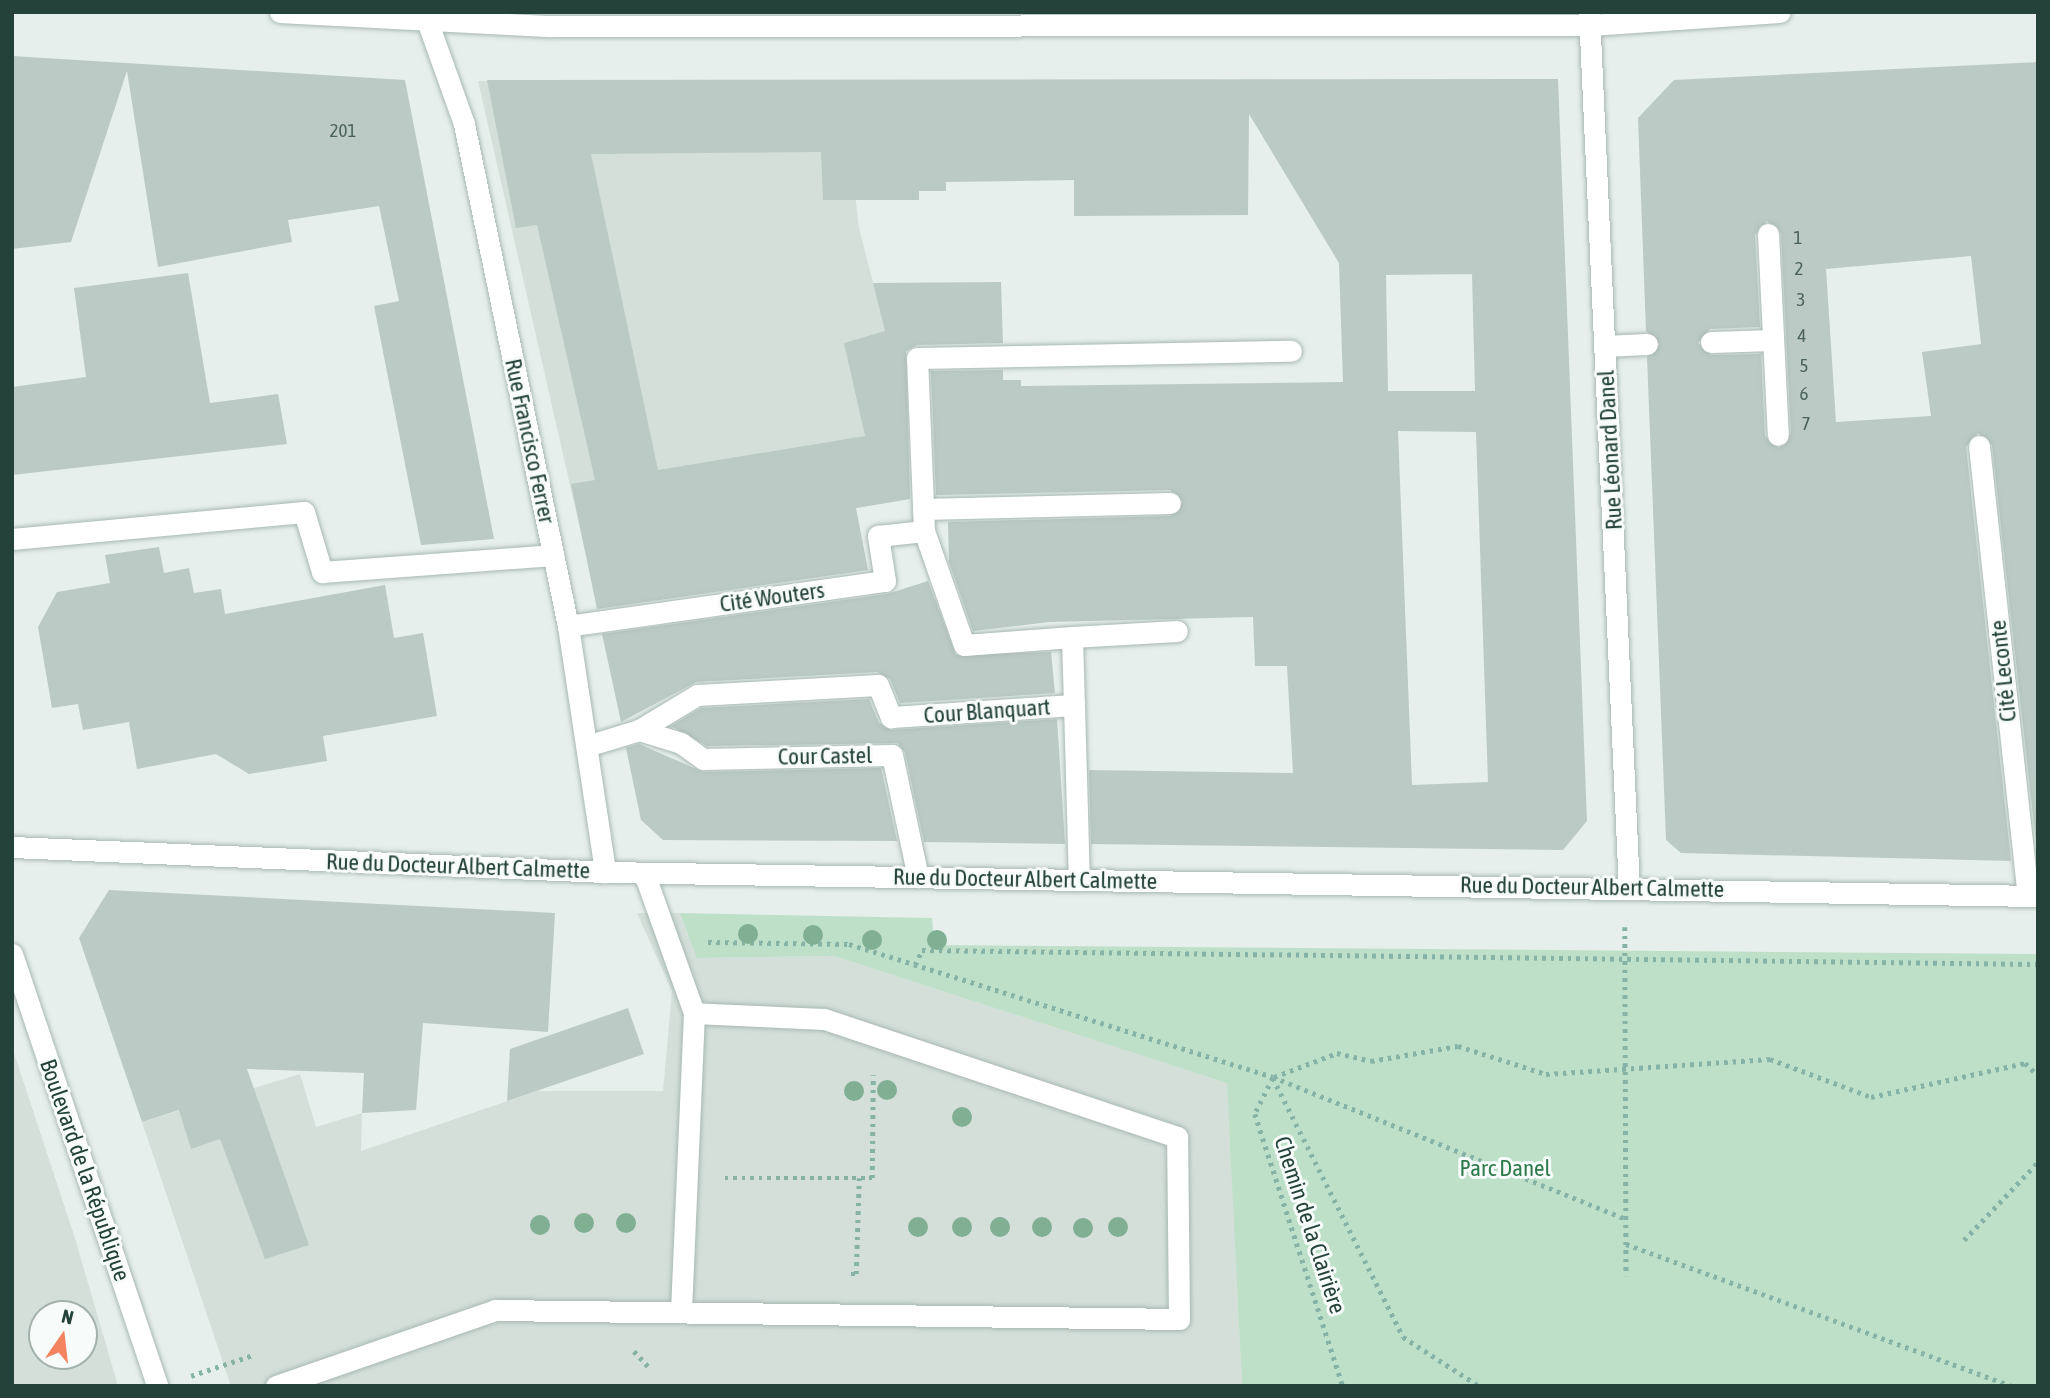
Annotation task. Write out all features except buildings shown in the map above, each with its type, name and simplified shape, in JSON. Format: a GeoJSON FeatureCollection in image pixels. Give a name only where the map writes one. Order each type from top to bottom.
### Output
{"type":"FeatureCollection","features":[{"type":"Feature","properties":{"kind":"street"},"geometry":{"type":"LineString","coordinates":[[280,12],[424,16],[550,26],[794,17],[1590,18],[1780,12]]}},
{"type":"Feature","properties":{"kind":"street","name":"Rue Francisco Ferrer"},"geometry":{"type":"LineString","coordinates":[[424,16],[460,103],[568,626],[590,745],[605,872]]}},
{"type":"Feature","properties":{"kind":"street","name":"Rue Léonard Danel"},"geometry":{"type":"LineString","coordinates":[[1590,18],[1629,888]]}},
{"type":"Feature","properties":{"kind":"street"},"geometry":{"type":"LineString","coordinates":[[1768,234],[1778,435]]}},
{"type":"Feature","properties":{"kind":"street"},"geometry":{"type":"LineString","coordinates":[[1711,342],[1773,340]]}},
{"type":"Feature","properties":{"kind":"street"},"geometry":{"type":"LineString","coordinates":[[1604,346],[1647,344]]}},
{"type":"Feature","properties":{"kind":"street"},"geometry":{"type":"LineString","coordinates":[[1177,631],[964,645],[924,531],[917,358],[1291,351]]}},
{"type":"Feature","properties":{"kind":"street","name":"Cité Leconte"},"geometry":{"type":"LineString","coordinates":[[1979,446],[2033,896]]}},
{"type":"Feature","properties":{"kind":"street"},"geometry":{"type":"LineString","coordinates":[[923,509],[1171,503]]}},
{"type":"Feature","properties":{"kind":"street"},"geometry":{"type":"LineString","coordinates":[[12,539],[304,512],[322,572],[553,555]]}},
{"type":"Feature","properties":{"kind":"street","name":"Cité Wouters"},"geometry":{"type":"LineString","coordinates":[[568,626],[884,581],[878,536],[924,531]]}},
{"type":"Feature","properties":{"kind":"street"},"geometry":{"type":"LineString","coordinates":[[1072,637],[1074,705]]}},
{"type":"Feature","properties":{"kind":"street","name":"Cour Castel"},"geometry":{"type":"LineString","coordinates":[[590,745],[639,730],[697,695],[878,685],[891,717]]}},
{"type":"Feature","properties":{"kind":"street","name":"Cour Blanquart"},"geometry":{"type":"LineString","coordinates":[[891,717],[1074,705],[1079,880]]}},
{"type":"Feature","properties":{"kind":"street","name":"Cour Castel"},"geometry":{"type":"LineString","coordinates":[[639,730],[681,743],[703,759],[892,755],[918,877]]}},
{"type":"Feature","properties":{"kind":"street","name":"Rue du Docteur Albert Calmette"},"geometry":{"type":"LineString","coordinates":[[12,847],[644,873],[2033,896]]}},
{"type":"Feature","properties":{"kind":"street"},"geometry":{"type":"LineString","coordinates":[[644,873],[694,1013],[681,1311]]}},
{"type":"Feature","properties":{"kind":"street","name":"Boulevard de la République"},"geometry":{"type":"LineString","coordinates":[[12,954],[157,1386]]}},
{"type":"Feature","properties":{"kind":"street"},"geometry":{"type":"LineString","coordinates":[[276,1386],[495,1310],[1179,1319],[1177,1137],[824,1019],[694,1013]]}},
{"type":"Feature","properties":{"kind":"path"},"geometry":{"type":"LineString","coordinates":[[1625,921],[1626,1276]]}},
{"type":"Feature","properties":{"kind":"path"},"geometry":{"type":"LineString","coordinates":[[669,941],[849,944],[1273,1077],[1548,1192],[1626,1219]]}},
{"type":"Feature","properties":{"kind":"path"},"geometry":{"type":"LineString","coordinates":[[915,965],[922,950],[2038,964]]}},
{"type":"Feature","properties":{"kind":"path"},"geometry":{"type":"LineString","coordinates":[[714,1178],[872,1178],[873,1035]]}},
{"type":"Feature","properties":{"kind":"path"},"geometry":{"type":"LineString","coordinates":[[1273,1077],[1337,1054],[1371,1061],[1458,1046],[1546,1074],[1770,1059],[1871,1097],[2025,1063],[2038,1075]]}},
{"type":"Feature","properties":{"kind":"path"},"geometry":{"type":"LineString","coordinates":[[1273,1077],[1403,1337],[1479,1386]]}},
{"type":"Feature","properties":{"kind":"path","name":"Chemin de la Clairière"},"geometry":{"type":"LineString","coordinates":[[1273,1077],[1255,1114],[1343,1386]]}},
{"type":"Feature","properties":{"kind":"path"},"geometry":{"type":"LineString","coordinates":[[1964,1240],[2038,1162]]}},
{"type":"Feature","properties":{"kind":"path"},"geometry":{"type":"LineString","coordinates":[[844,1274],[856,1274],[859,1178]]}},
{"type":"Feature","properties":{"kind":"path"},"geometry":{"type":"LineString","coordinates":[[1626,1244],[2011,1386]]}},
{"type":"Feature","properties":{"kind":"path"},"geometry":{"type":"LineString","coordinates":[[187,1377],[264,1351]]}},
{"type":"Feature","properties":{"kind":"shaded area"},"geometry":{"type":"Polygon","coordinates":[[[842,80],[859,228],[908,417],[895,421],[905,500],[585,551],[478,81],[842,80]]]}},
{"type":"Feature","properties":{"kind":"shaded area"},"geometry":{"type":"Polygon","coordinates":[[[637,913],[680,913],[698,958],[834,956],[1228,1083],[1242,1386],[231,1386],[142,1122],[300,1074],[316,1127],[362,1113],[361,1151],[537,1091],[663,1091],[672,991],[637,913]]]}},
{"type":"Feature","properties":{"kind":"shaded area"},"geometry":{"type":"Polygon","coordinates":[[[12,1047],[93,1300],[28,1300],[28,1370],[98,1370],[98,1317],[118,1386],[12,1386],[12,1047]]]}},
{"type":"Feature","properties":{"kind":"green space","name":"Parc Danel"},"geometry":{"type":"Polygon","coordinates":[[[680,913],[932,918],[934,945],[2038,954],[2038,1386],[1242,1386],[1227,1083],[834,956],[697,958],[680,913]]]}}]}
